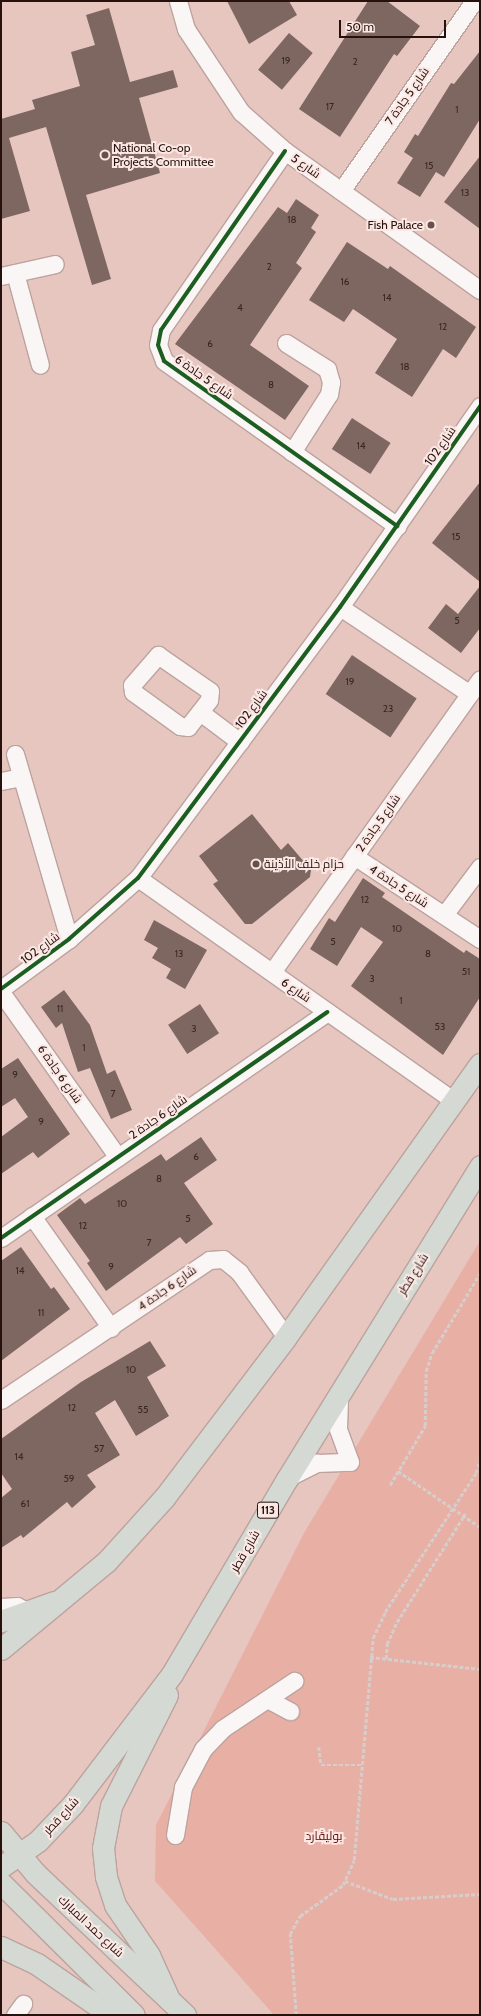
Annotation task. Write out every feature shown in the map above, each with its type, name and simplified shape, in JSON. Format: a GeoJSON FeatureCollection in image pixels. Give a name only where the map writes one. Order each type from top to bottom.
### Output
{"type":"FeatureCollection","features":[{"type":"Feature","properties":{"kind":"main road"},"geometry":{"type":"LineString","coordinates":[[1,1649],[107,1561],[164,1498],[286,1337],[480,1064]]}},
{"type":"Feature","properties":{"kind":"main road","name":"شارع قطر"},"geometry":{"type":"LineString","coordinates":[[1,1867],[20,1857],[73,1804],[172,1674],[287,1479],[480,1166]]}},
{"type":"Feature","properties":{"kind":"main road"},"geometry":{"type":"LineString","coordinates":[[1,1621],[64,1598]]}},
{"type":"Feature","properties":{"kind":"main road"},"geometry":{"type":"LineString","coordinates":[[169,1999],[156,1968],[114,1905],[106,1877],[103,1848],[111,1806],[159,1714],[172,1674]]}},
{"type":"Feature","properties":{"kind":"main road","name":"شارع حمد المبارك"},"geometry":{"type":"LineString","coordinates":[[1,1832],[20,1857],[186,2015]]}},
{"type":"Feature","properties":{"kind":"main road"},"geometry":{"type":"LineString","coordinates":[[1,1883],[134,2015]]}},
{"type":"Feature","properties":{"kind":"main road"},"geometry":{"type":"LineString","coordinates":[[1,1947],[37,1964],[111,2015]]}},
{"type":"Feature","properties":{"kind":"street","name":"شارع 5"},"geometry":{"type":"LineString","coordinates":[[178,1],[186,29],[220,83],[241,112],[285,151],[478,284]]}},
{"type":"Feature","properties":{"kind":"street","name":"شارع 5 جادة 7"},"geometry":{"type":"LineString","coordinates":[[341,191],[474,1]]}},
{"type":"Feature","properties":{"kind":"street","name":"شارع 5 جادة 6"},"geometry":{"type":"LineString","coordinates":[[285,151],[161,330],[158,346],[164,361],[397,526]]}},
{"type":"Feature","properties":{"kind":"street"},"geometry":{"type":"LineString","coordinates":[[40,365],[8,275],[55,264]]}},
{"type":"Feature","properties":{"kind":"street"},"geometry":{"type":"LineString","coordinates":[[286,343],[326,370],[331,382],[329,394],[292,452]]}},
{"type":"Feature","properties":{"kind":"street","name":"شارع 102"},"geometry":{"type":"LineString","coordinates":[[1,989],[69,939],[138,878],[340,607],[480,406]]}},
{"type":"Feature","properties":{"kind":"street"},"geometry":{"type":"LineString","coordinates":[[340,607],[470,694]]}},
{"type":"Feature","properties":{"kind":"street"},"geometry":{"type":"LineString","coordinates":[[162,655],[210,691],[210,698],[200,712],[190,725],[182,728],[135,694],[132,685],[151,659],[162,655]]}},
{"type":"Feature","properties":{"kind":"street","name":"شارع 5 جادة 2"},"geometry":{"type":"LineString","coordinates":[[272,972],[480,679]]}},
{"type":"Feature","properties":{"kind":"street"},"geometry":{"type":"LineString","coordinates":[[200,712],[240,742]]}},
{"type":"Feature","properties":{"kind":"street"},"geometry":{"type":"LineString","coordinates":[[15,754],[69,939]]}},
{"type":"Feature","properties":{"kind":"street"},"geometry":{"type":"LineString","coordinates":[[1,782],[21,777]]}},
{"type":"Feature","properties":{"kind":"street","name":"شارع 5 جادة 4"},"geometry":{"type":"LineString","coordinates":[[354,856],[480,939]]}},
{"type":"Feature","properties":{"kind":"street"},"geometry":{"type":"LineString","coordinates":[[444,915],[480,867]]}},
{"type":"Feature","properties":{"kind":"street","name":"شارع 6"},"geometry":{"type":"LineString","coordinates":[[138,878],[454,1101]]}},
{"type":"Feature","properties":{"kind":"street","name":"شارع 6 جادة 6"},"geometry":{"type":"LineString","coordinates":[[1,992],[118,1157]]}},
{"type":"Feature","properties":{"kind":"street","name":"شارع 6 جادة 2"},"geometry":{"type":"LineString","coordinates":[[1,1238],[327,1012]]}},
{"type":"Feature","properties":{"kind":"street"},"geometry":{"type":"LineString","coordinates":[[32,1216],[111,1328]]}},
{"type":"Feature","properties":{"kind":"street","name":"شارع 6 جادة 4"},"geometry":{"type":"LineString","coordinates":[[1,1400],[111,1328],[195,1267],[223,1259],[239,1272],[286,1337]]}},
{"type":"Feature","properties":{"kind":"street"},"geometry":{"type":"LineString","coordinates":[[287,1479],[317,1464],[350,1462],[338,1429],[339,1394]]}},
{"type":"Feature","properties":{"kind":"street"},"geometry":{"type":"LineString","coordinates":[[1,1608],[17,1606],[26,1611]]}},
{"type":"Feature","properties":{"kind":"street"},"geometry":{"type":"LineString","coordinates":[[175,1835],[183,1787],[203,1749],[222,1729],[269,1700],[294,1681]]}},
{"type":"Feature","properties":{"kind":"street"},"geometry":{"type":"LineString","coordinates":[[269,1700],[290,1711]]}},
{"type":"Feature","properties":{"kind":"path"},"geometry":{"type":"LineString","coordinates":[[390,1485],[425,1426],[426,1372],[432,1354],[480,1273]]}},
{"type":"Feature","properties":{"kind":"path"},"geometry":{"type":"LineString","coordinates":[[296,2015],[290,1934],[300,1916],[333,1895],[345,1882],[354,1860],[370,1657],[385,1612],[476,1472],[480,1459]]}},
{"type":"Feature","properties":{"kind":"path"},"geometry":{"type":"LineString","coordinates":[[398,1471],[465,1514],[480,1527]]}},
{"type":"Feature","properties":{"kind":"path"},"geometry":{"type":"LineString","coordinates":[[386,1659],[387,1644],[396,1622],[465,1514]]}},
{"type":"Feature","properties":{"kind":"path"},"geometry":{"type":"LineString","coordinates":[[370,1657],[480,1669]]}},
{"type":"Feature","properties":{"kind":"path"},"geometry":{"type":"LineString","coordinates":[[319,1747],[321,1765],[362,1765]]}},
{"type":"Feature","properties":{"kind":"path"},"geometry":{"type":"LineString","coordinates":[[345,1882],[393,1899],[480,1894]]}},
{"type":"Feature","properties":{"kind":"green space","name":"بوليڤارد"},"geometry":{"type":"Polygon","coordinates":[[[480,1241],[480,2015],[274,2015],[155,1881],[156,1825],[304,1533],[480,1241]]]}},
{"type":"Feature","properties":{"kind":"building"},"geometry":{"type":"Polygon","coordinates":[[[227,1],[289,1],[297,15],[249,44],[227,1]]]}},
{"type":"Feature","properties":{"kind":"building"},"geometry":{"type":"Polygon","coordinates":[[[368,1],[387,1],[420,26],[397,56],[394,54],[340,137],[299,109],[368,1]]]}},
{"type":"Feature","properties":{"kind":"building","name":"National Co-op Projects Committee"},"geometry":{"type":"Polygon","coordinates":[[[109,8],[130,82],[173,70],[178,87],[139,98],[160,173],[86,195],[111,279],[92,285],[46,127],[9,138],[30,211],[1,219],[1,119],[35,109],[32,100],[80,86],[71,52],[95,45],[86,15],[109,8]]]}},
{"type":"Feature","properties":{"kind":"building"},"geometry":{"type":"Polygon","coordinates":[[[289,33],[313,53],[282,90],[258,70],[289,33]]]}},
{"type":"Feature","properties":{"kind":"building"},"geometry":{"type":"Polygon","coordinates":[[[480,51],[480,119],[444,177],[436,172],[420,197],[397,183],[413,158],[404,152],[415,134],[418,136],[451,83],[454,84],[480,51]]]}},
{"type":"Feature","properties":{"kind":"building"},"geometry":{"type":"Polygon","coordinates":[[[480,156],[480,229],[444,202],[480,156]]]}},
{"type":"Feature","properties":{"kind":"building"},"geometry":{"type":"Polygon","coordinates":[[[296,199],[319,215],[311,228],[316,232],[296,263],[302,268],[250,345],[309,386],[285,420],[175,344],[278,207],[287,213],[296,199]]]}},
{"type":"Feature","properties":{"kind":"building"},"geometry":{"type":"Polygon","coordinates":[[[347,242],[388,269],[390,266],[476,327],[456,358],[443,349],[412,397],[375,373],[397,339],[353,309],[344,322],[309,300],[347,242]]]}},
{"type":"Feature","properties":{"kind":"building"},"geometry":{"type":"Polygon","coordinates":[[[352,418],[391,443],[370,474],[332,449],[352,418]]]}},
{"type":"Feature","properties":{"kind":"building"},"geometry":{"type":"Polygon","coordinates":[[[480,482],[480,582],[432,543],[480,482]]]}},
{"type":"Feature","properties":{"kind":"building"},"geometry":{"type":"Polygon","coordinates":[[[480,586],[480,628],[461,653],[428,628],[446,604],[458,614],[480,586]]]}},
{"type":"Feature","properties":{"kind":"building"},"geometry":{"type":"Polygon","coordinates":[[[352,655],[417,699],[390,738],[326,694],[352,655]]]}},
{"type":"Feature","properties":{"kind":"building","name":"حزام خلف الأذينة"},"geometry":{"type":"Polygon","coordinates":[[[252,814],[281,850],[288,843],[311,870],[310,877],[252,924],[245,924],[213,884],[218,881],[199,856],[252,814]]]}},
{"type":"Feature","properties":{"kind":"building"},"geometry":{"type":"Polygon","coordinates":[[[363,878],[385,893],[382,897],[464,953],[466,950],[480,959],[480,997],[443,1055],[351,986],[383,942],[361,927],[337,966],[310,949],[329,918],[335,922],[363,878]]]}},
{"type":"Feature","properties":{"kind":"building"},"geometry":{"type":"Polygon","coordinates":[[[154,920],[207,950],[185,989],[166,978],[171,969],[152,958],[158,948],[144,940],[154,920]]]}},
{"type":"Feature","properties":{"kind":"building"},"geometry":{"type":"Polygon","coordinates":[[[64,990],[90,1025],[107,1074],[115,1070],[132,1110],[111,1119],[90,1068],[78,1072],[62,1023],[56,1028],[41,1007],[64,990]]]}},
{"type":"Feature","properties":{"kind":"building"},"geometry":{"type":"Polygon","coordinates":[[[200,1004],[219,1033],[187,1054],[168,1025],[200,1004]]]}},
{"type":"Feature","properties":{"kind":"building"},"geometry":{"type":"Polygon","coordinates":[[[18,1058],[70,1134],[38,1158],[33,1152],[1,1174],[1,1137],[28,1117],[15,1098],[1,1107],[1,1069],[18,1058]]]}},
{"type":"Feature","properties":{"kind":"building"},"geometry":{"type":"Polygon","coordinates":[[[201,1137],[217,1160],[184,1183],[213,1224],[186,1244],[180,1237],[106,1291],[87,1263],[90,1261],[57,1215],[80,1198],[85,1204],[161,1154],[166,1161],[201,1137]]]}},
{"type":"Feature","properties":{"kind":"building"},"geometry":{"type":"Polygon","coordinates":[[[21,1247],[51,1289],[54,1287],[70,1309],[1,1361],[1,1261],[21,1247]]]}},
{"type":"Feature","properties":{"kind":"building"},"geometry":{"type":"Polygon","coordinates":[[[150,1341],[166,1366],[147,1377],[169,1416],[136,1436],[115,1400],[95,1413],[120,1455],[87,1475],[96,1487],[72,1508],[67,1502],[23,1538],[21,1535],[1,1548],[1,1498],[12,1489],[1,1473],[1,1439],[81,1382],[150,1341]]]}},
{"type":"Feature","properties":{"kind":"cycle path"},"geometry":{"type":"LineString","coordinates":[[285,151],[161,330],[158,345],[164,361],[397,526]]}},
{"type":"Feature","properties":{"kind":"cycle path"},"geometry":{"type":"LineString","coordinates":[[1,989],[69,939],[138,878],[340,607],[480,406]]}},
{"type":"Feature","properties":{"kind":"cycle path"},"geometry":{"type":"LineString","coordinates":[[1,1238],[327,1012]]}},
{"type":"Feature","properties":{"kind":"place","name":"National Co-op Projects Committee"},"geometry":{"type":"Point","coordinates":[105,155]}},
{"type":"Feature","properties":{"kind":"place","name":"Fish Palace"},"geometry":{"type":"Point","coordinates":[431,225]}},
{"type":"Feature","properties":{"kind":"place","name":"حزام خلف الأذينة"},"geometry":{"type":"Point","coordinates":[256,864]}}]}
